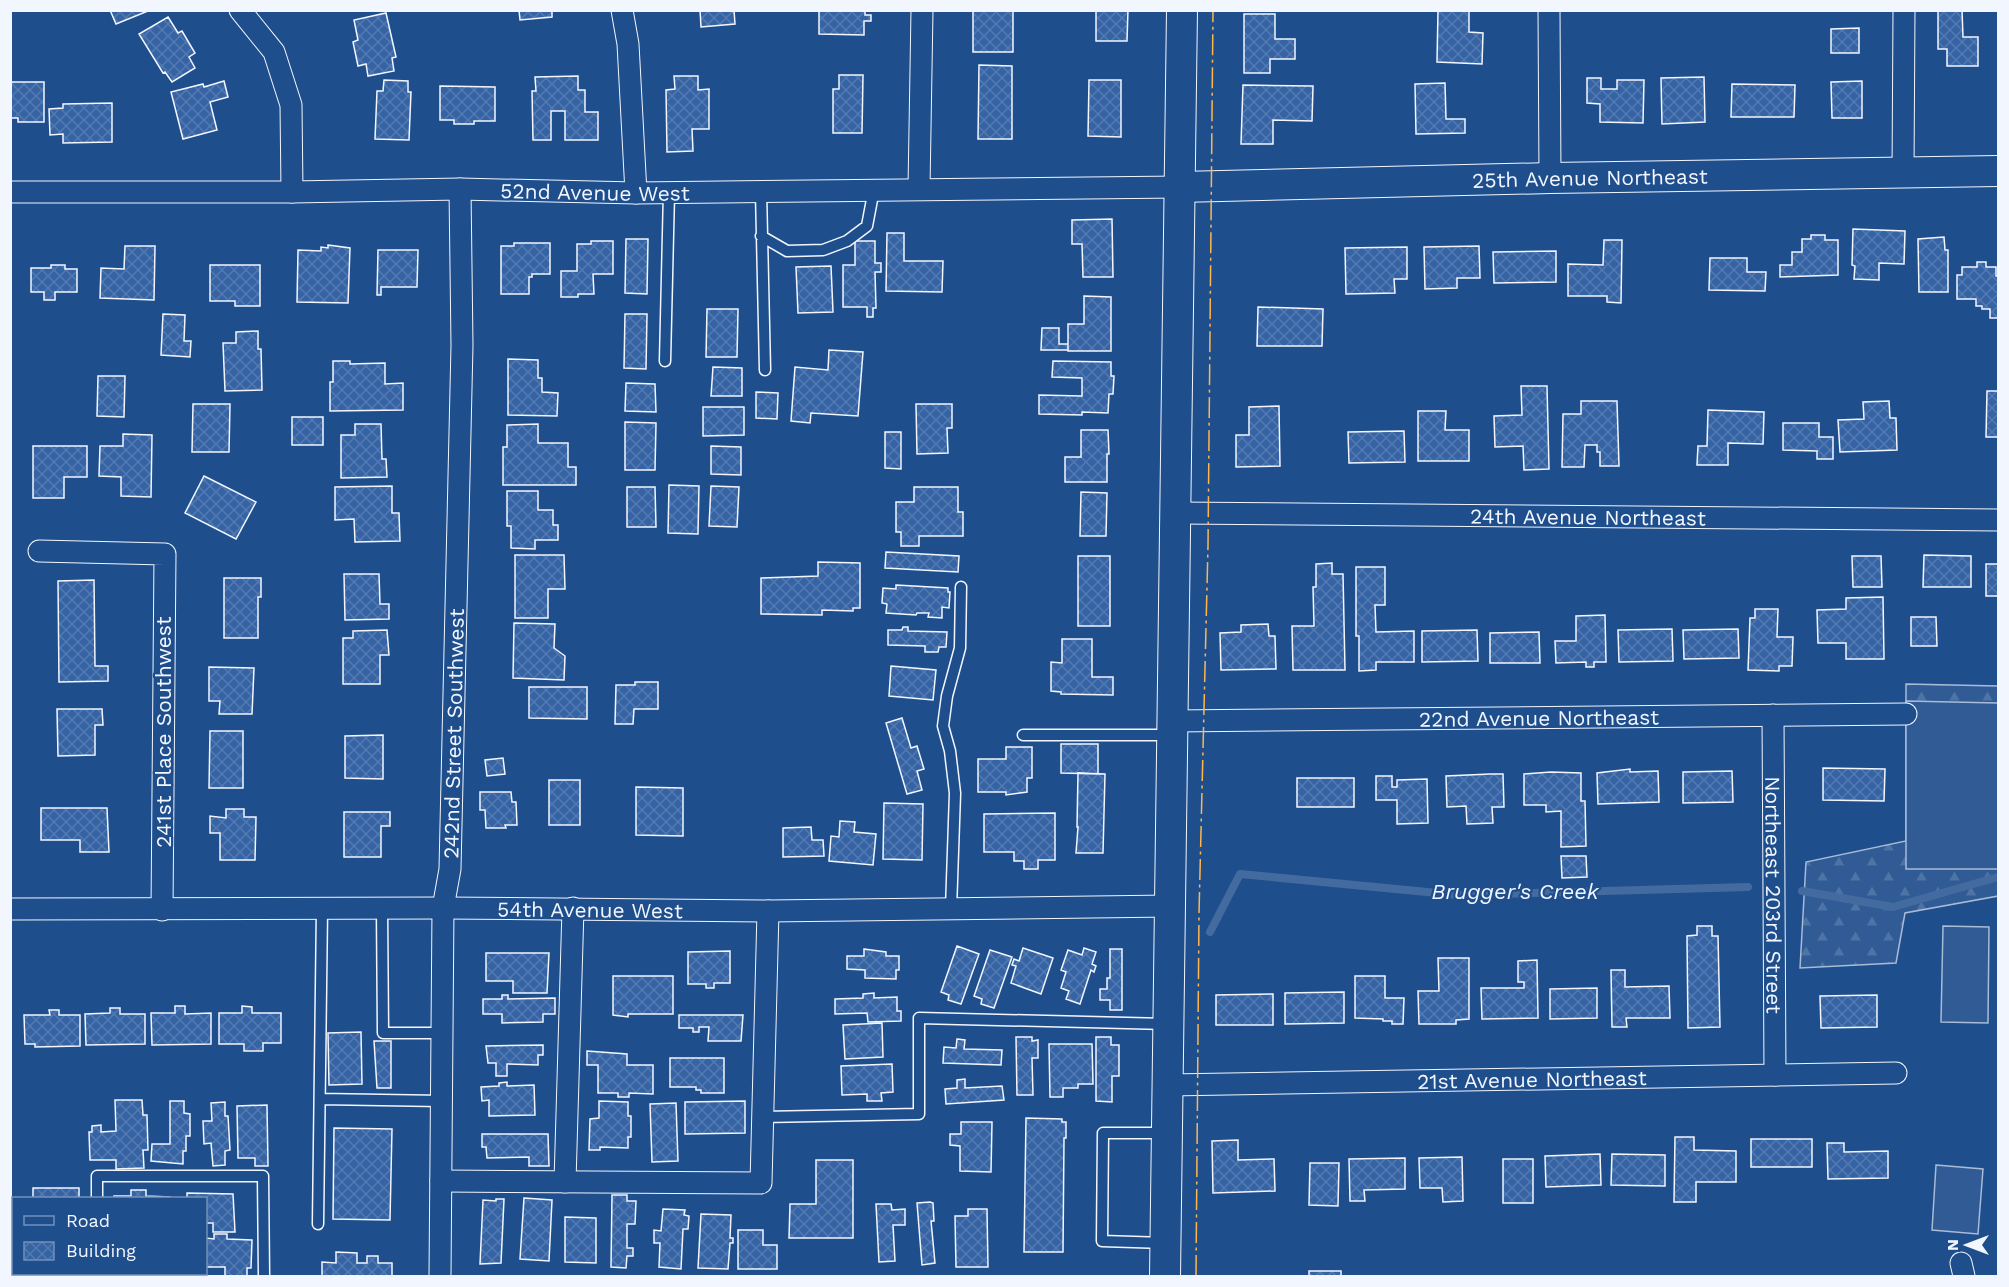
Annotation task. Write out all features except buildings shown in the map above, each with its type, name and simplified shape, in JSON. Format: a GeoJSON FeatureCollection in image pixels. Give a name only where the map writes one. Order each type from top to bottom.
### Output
{"type":"FeatureCollection","features":[{"type":"Feature","properties":{"kind":"main road"},"geometry":{"type":"LineString","coordinates":[[1165,1276],[1182,10]]}},
{"type":"Feature","properties":{"kind":"main road","name":"25th Avenue Northeast"},"geometry":{"type":"LineString","coordinates":[[1180,187],[1998,171]]}},
{"type":"Feature","properties":{"kind":"street"},"geometry":{"type":"LineString","coordinates":[[240,10],[274,52],[291,105],[292,192]]}},
{"type":"Feature","properties":{"kind":"street"},"geometry":{"type":"LineString","coordinates":[[622,10],[628,44],[636,193]]}},
{"type":"Feature","properties":{"kind":"street"},"geometry":{"type":"LineString","coordinates":[[919,188],[922,10]]}},
{"type":"Feature","properties":{"kind":"street"},"geometry":{"type":"LineString","coordinates":[[1550,10],[1550,178]]}},
{"type":"Feature","properties":{"kind":"street"},"geometry":{"type":"LineString","coordinates":[[1903,173],[1904,10]]}},
{"type":"Feature","properties":{"kind":"street","name":"52nd Avenue West"},"geometry":{"type":"LineString","coordinates":[[10,192],[292,192],[460,189],[636,193],[919,188],[1180,187]]}},
{"type":"Feature","properties":{"kind":"street","name":"242nd Street Southwest"},"geometry":{"type":"LineString","coordinates":[[440,1276],[443,908],[451,857],[462,345],[460,189]]}},
{"type":"Feature","properties":{"kind":"street","name":"24th Avenue Northeast"},"geometry":{"type":"LineString","coordinates":[[1177,513],[1998,520]]}},
{"type":"Feature","properties":{"kind":"street","name":"241st Place Southwest"},"geometry":{"type":"LineString","coordinates":[[39,551],[165,554],[162,910]]}},
{"type":"Feature","properties":{"kind":"street","name":"22nd Avenue Northeast"},"geometry":{"type":"LineString","coordinates":[[1173,728],[1906,714]]}},
{"type":"Feature","properties":{"kind":"street","name":"Northeast 203rd Street"},"geometry":{"type":"LineString","coordinates":[[1773,715],[1775,1075]]}},
{"type":"Feature","properties":{"kind":"street","name":"54th Avenue West"},"geometry":{"type":"LineString","coordinates":[[10,909],[573,908],[768,911],[1170,906]]}},
{"type":"Feature","properties":{"kind":"street"},"geometry":{"type":"LineString","coordinates":[[565,1182],[573,908]]}},
{"type":"Feature","properties":{"kind":"street"},"geometry":{"type":"LineString","coordinates":[[441,1181],[761,1183],[768,911]]}},
{"type":"Feature","properties":{"kind":"street","name":"21st Avenue Northeast"},"geometry":{"type":"LineString","coordinates":[[1169,1085],[1896,1073]]}},
{"type":"Feature","properties":{"kind":"lane"},"geometry":{"type":"LineString","coordinates":[[761,236],[787,251],[823,250],[847,242],[867,226],[874,189]]}},
{"type":"Feature","properties":{"kind":"lane"},"geometry":{"type":"LineString","coordinates":[[761,191],[765,370]]}},
{"type":"Feature","properties":{"kind":"lane"},"geometry":{"type":"LineString","coordinates":[[665,361],[669,192]]}},
{"type":"Feature","properties":{"kind":"lane"},"geometry":{"type":"LineString","coordinates":[[951,909],[955,793],[950,751],[943,726],[947,696],[960,648],[962,587]]}},
{"type":"Feature","properties":{"kind":"lane"},"geometry":{"type":"LineString","coordinates":[[1023,735],[1173,728]]}},
{"type":"Feature","properties":{"kind":"lane"},"geometry":{"type":"LineString","coordinates":[[382,908],[383,1033],[442,1033]]}},
{"type":"Feature","properties":{"kind":"lane"},"geometry":{"type":"LineString","coordinates":[[318,1224],[322,909]]}},
{"type":"Feature","properties":{"kind":"lane"},"geometry":{"type":"LineString","coordinates":[[763,1117],[919,1114],[919,1018],[1169,1024]]}},
{"type":"Feature","properties":{"kind":"lane"},"geometry":{"type":"LineString","coordinates":[[320,1099],[442,1101]]}},
{"type":"Feature","properties":{"kind":"lane"},"geometry":{"type":"LineString","coordinates":[[1165,1243],[1102,1241],[1103,1145],[1104,1133],[1168,1133]]}},
{"type":"Feature","properties":{"kind":"lane"},"geometry":{"type":"LineString","coordinates":[[97,1197],[97,1176],[263,1176],[264,1276]]}},
{"type":"Feature","properties":{"kind":"green space"},"geometry":{"type":"Polygon","coordinates":[[[1906,684],[1998,686],[1998,896],[1905,913],[1896,963],[1800,968],[1806,862],[1906,841],[1906,684]]]}},
{"type":"Feature","properties":{"kind":"shaded area"},"geometry":{"type":"Polygon","coordinates":[[[1906,701],[1998,703],[1998,869],[1906,869],[1906,701]]]}},
{"type":"Feature","properties":{"kind":"shaded area"},"geometry":{"type":"Polygon","coordinates":[[[1943,926],[1989,927],[1988,1023],[1941,1022],[1943,926]]]}},
{"type":"Feature","properties":{"kind":"shaded area"},"geometry":{"type":"Polygon","coordinates":[[[1936,1165],[1983,1169],[1978,1234],[1932,1230],[1936,1165]]]}},
{"type":"Feature","properties":{"kind":"waterway","name":"Brugger's Creek"},"geometry":{"type":"LineString","coordinates":[[1210,932],[1240,874],[1458,895],[1748,887]]}},
{"type":"Feature","properties":{"kind":"waterway","name":"Brugger's Creek"},"geometry":{"type":"LineString","coordinates":[[1802,891],[1893,907],[1998,877]]}},
{"type":"Feature","properties":{"kind":"power"},"geometry":{"type":"LineString","coordinates":[[1196,1276],[1199,913],[1208,546],[1213,10]]}}]}
